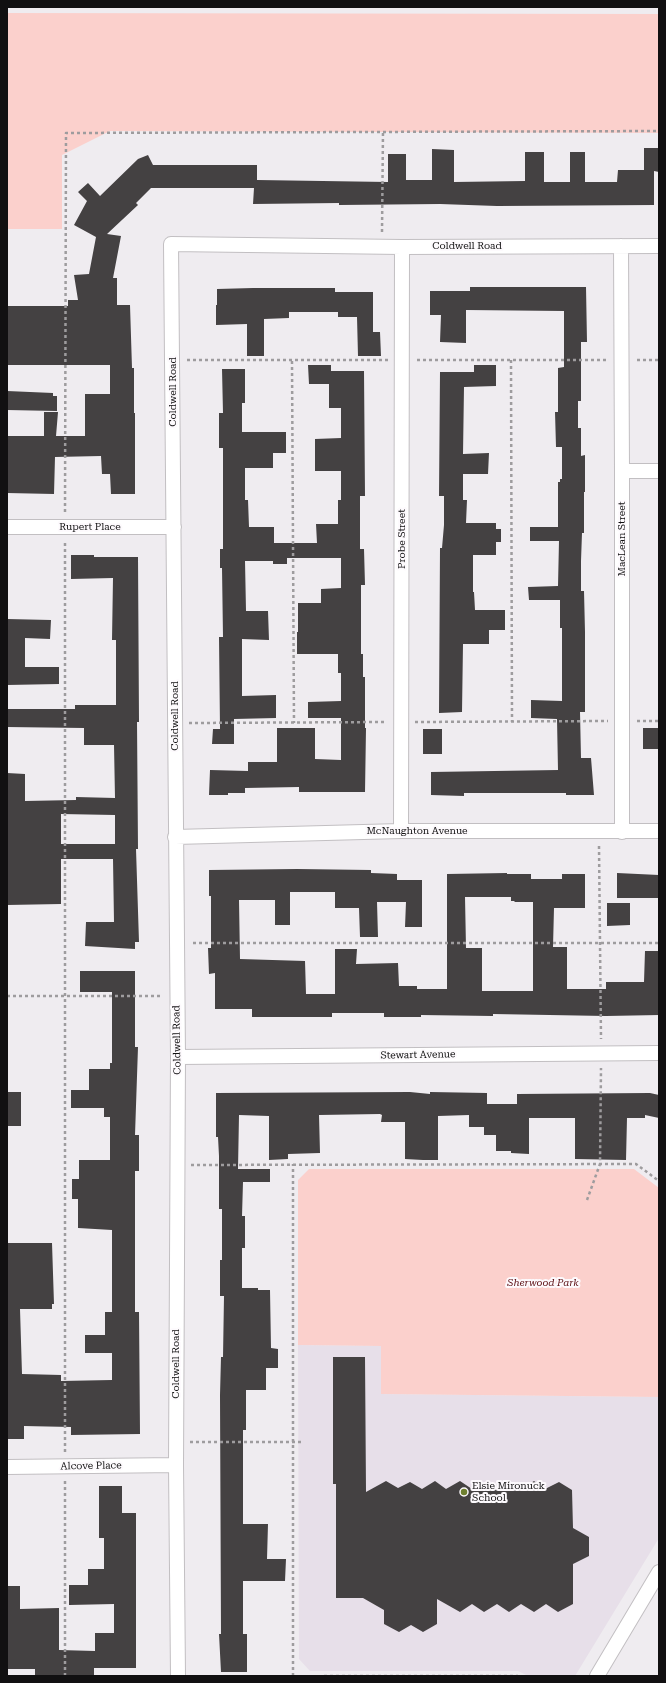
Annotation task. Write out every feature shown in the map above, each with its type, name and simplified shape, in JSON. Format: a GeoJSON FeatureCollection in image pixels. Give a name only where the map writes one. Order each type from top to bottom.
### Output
{"type":"FeatureCollection","features":[{"type":"Feature","properties":{"kind":"street","name":"Coldwell Road"},"geometry":{"type":"LineString","coordinates":[[178,1676],[176,1442],[178,1057],[176,996],[171,244],[402,247],[659,246]]}},
{"type":"Feature","properties":{"kind":"street","name":"MacLean Street"},"geometry":{"type":"LineString","coordinates":[[621,246],[622,832]]}},
{"type":"Feature","properties":{"kind":"street","name":"Probe Street"},"geometry":{"type":"LineString","coordinates":[[401,831],[402,247]]}},
{"type":"Feature","properties":{"kind":"street"},"geometry":{"type":"LineString","coordinates":[[622,471],[659,471]]}},
{"type":"Feature","properties":{"kind":"street","name":"Rupert Place"},"geometry":{"type":"LineString","coordinates":[[7,527],[174,526]]}},
{"type":"Feature","properties":{"kind":"street","name":"McNaughton Avenue"},"geometry":{"type":"LineString","coordinates":[[175,837],[401,831],[659,831]]}},
{"type":"Feature","properties":{"kind":"street","name":"Stewart Avenue"},"geometry":{"type":"LineString","coordinates":[[178,1057],[659,1053]]}},
{"type":"Feature","properties":{"kind":"street","name":"Alcove Place"},"geometry":{"type":"LineString","coordinates":[[7,1467],[176,1465]]}},
{"type":"Feature","properties":{"kind":"street"},"geometry":{"type":"LineString","coordinates":[[597,1676],[659,1572]]}},
{"type":"Feature","properties":{"kind":"path"},"geometry":{"type":"LineString","coordinates":[[382,131],[382,246]]}},
{"type":"Feature","properties":{"kind":"path"},"geometry":{"type":"LineString","coordinates":[[65,1676],[66,133],[659,131]]}},
{"type":"Feature","properties":{"kind":"path"},"geometry":{"type":"LineString","coordinates":[[511,360],[512,722]]}},
{"type":"Feature","properties":{"kind":"path"},"geometry":{"type":"LineString","coordinates":[[292,361],[294,723]]}},
{"type":"Feature","properties":{"kind":"path"},"geometry":{"type":"LineString","coordinates":[[587,1200],[600,1164],[601,1053],[599,832]]}},
{"type":"Feature","properties":{"kind":"path"},"geometry":{"type":"LineString","coordinates":[[176,943],[659,943]]}},
{"type":"Feature","properties":{"kind":"path"},"geometry":{"type":"LineString","coordinates":[[7,996],[176,996]]}},
{"type":"Feature","properties":{"kind":"path"},"geometry":{"type":"LineString","coordinates":[[293,1676],[294,1164]]}},
{"type":"Feature","properties":{"kind":"path"},"geometry":{"type":"LineString","coordinates":[[177,1165],[636,1164],[659,1181]]}},
{"type":"Feature","properties":{"kind":"path"},"geometry":{"type":"LineString","coordinates":[[176,1442],[304,1442]]}},
{"type":"Feature","properties":{"kind":"path"},"geometry":{"type":"LineString","coordinates":[[324,1676],[518,1676]]}},
{"type":"Feature","properties":{"kind":"shaded area"},"geometry":{"type":"Polygon","coordinates":[[[298,1345],[381,1346],[381,1394],[659,1397],[659,1538],[575,1676],[528,1676],[518,1671],[310,1671],[299,1659],[298,1345]]]}},
{"type":"Feature","properties":{"kind":"green space"},"geometry":{"type":"Polygon","coordinates":[[[7,13],[659,14],[659,133],[110,131],[62,155],[62,229],[7,229],[7,13]]]}},
{"type":"Feature","properties":{"kind":"green space","name":"Sherwood Park"},"geometry":{"type":"Polygon","coordinates":[[[309,1169],[634,1169],[659,1188],[659,1397],[381,1394],[381,1346],[298,1345],[298,1180],[309,1169]]]}},
{"type":"Feature","properties":{"kind":"building"},"geometry":{"type":"Polygon","coordinates":[[[644,148],[659,148],[659,172],[654,171],[654,205],[497,206],[440,204],[339,205],[339,203],[253,204],[254,188],[151,188],[136,203],[138,205],[107,234],[121,236],[113,278],[117,278],[117,305],[130,305],[132,368],[134,368],[135,494],[111,494],[110,474],[102,474],[101,456],[55,457],[54,494],[7,493],[7,436],[44,436],[44,412],[58,412],[56,436],[85,436],[85,394],[110,394],[110,365],[7,365],[7,306],[68,306],[68,300],[78,300],[74,275],[89,274],[96,237],[74,225],[87,201],[78,192],[88,183],[100,196],[138,159],[148,155],[153,165],[257,165],[257,180],[388,182],[388,154],[406,154],[406,180],[432,180],[432,149],[454,150],[454,182],[525,181],[525,152],[544,152],[544,182],[570,182],[570,152],[585,152],[585,182],[617,182],[618,170],[644,170],[644,148]]]}},
{"type":"Feature","properties":{"kind":"building"},"geometry":{"type":"Polygon","coordinates":[[[470,287],[586,287],[587,342],[581,342],[581,401],[578,401],[578,428],[581,428],[581,456],[585,455],[584,533],[582,533],[581,591],[584,591],[585,712],[580,712],[581,758],[591,758],[594,795],[566,795],[566,793],[464,793],[464,796],[431,795],[431,772],[558,770],[557,719],[531,718],[531,700],[562,701],[562,628],[560,628],[560,600],[529,600],[528,587],[558,586],[559,541],[530,541],[530,527],[558,527],[558,482],[562,479],[562,447],[556,447],[555,412],[558,412],[558,368],[564,367],[564,311],[466,310],[466,343],[440,342],[441,315],[430,315],[430,291],[470,291],[470,287]]]}},
{"type":"Feature","properties":{"kind":"building"},"geometry":{"type":"Polygon","coordinates":[[[335,288],[335,292],[373,292],[373,332],[380,332],[381,356],[358,356],[357,317],[338,317],[338,312],[289,312],[289,318],[264,319],[264,356],[247,356],[247,324],[216,325],[217,289],[335,288]]]}},
{"type":"Feature","properties":{"kind":"building"},"geometry":{"type":"Polygon","coordinates":[[[308,365],[331,365],[331,371],[364,371],[365,496],[360,496],[360,549],[364,549],[365,585],[361,585],[361,654],[363,654],[363,677],[365,677],[365,792],[299,792],[299,787],[245,788],[245,793],[209,795],[210,770],[248,771],[248,762],[277,762],[277,728],[315,728],[315,759],[341,760],[341,718],[308,718],[308,702],[341,701],[341,673],[338,673],[338,654],[297,654],[297,632],[298,603],[321,603],[321,589],[341,588],[341,558],[287,558],[287,564],[273,564],[273,561],[245,561],[246,611],[268,611],[269,640],[242,639],[242,696],[276,695],[276,718],[234,719],[234,744],[212,744],[213,729],[220,729],[219,637],[223,637],[222,568],[220,568],[220,549],[223,549],[223,448],[219,448],[219,413],[223,413],[222,369],[245,369],[245,403],[242,403],[242,432],[286,432],[286,453],[273,453],[273,468],[245,468],[245,500],[248,500],[249,527],[274,527],[274,543],[317,543],[316,524],[338,524],[338,500],[341,500],[341,471],[315,471],[315,439],[341,438],[341,408],[329,408],[329,384],[309,384],[308,365]]]}},
{"type":"Feature","properties":{"kind":"building"},"geometry":{"type":"Polygon","coordinates":[[[474,365],[496,365],[496,386],[464,387],[463,454],[489,453],[488,474],[463,474],[463,500],[467,500],[466,523],[496,523],[496,529],[501,529],[501,542],[496,542],[496,555],[473,555],[473,592],[475,610],[505,610],[505,630],[489,630],[489,644],[463,644],[462,712],[439,713],[440,548],[442,548],[444,525],[444,496],[439,496],[440,372],[474,372],[474,365]]]}},
{"type":"Feature","properties":{"kind":"building"},"geometry":{"type":"Polygon","coordinates":[[[7,391],[53,393],[53,396],[57,396],[57,411],[7,410],[7,391]]]}},
{"type":"Feature","properties":{"kind":"building"},"geometry":{"type":"Polygon","coordinates":[[[71,555],[94,555],[94,557],[138,557],[139,722],[137,722],[138,849],[136,849],[139,942],[135,942],[135,949],[85,946],[86,922],[114,922],[113,859],[61,859],[61,904],[7,905],[7,773],[25,774],[25,801],[76,800],[76,797],[115,798],[114,745],[84,745],[84,728],[7,727],[7,709],[75,709],[75,705],[116,705],[116,640],[112,640],[113,578],[71,579],[71,555]],[[61,814],[61,844],[115,844],[115,815],[61,814]]]}},
{"type":"Feature","properties":{"kind":"building"},"geometry":{"type":"Polygon","coordinates":[[[7,619],[51,620],[50,639],[25,638],[25,667],[59,667],[59,684],[7,685],[7,619]]]}},
{"type":"Feature","properties":{"kind":"building"},"geometry":{"type":"Polygon","coordinates":[[[643,728],[659,728],[659,749],[643,749],[643,728]]]}},
{"type":"Feature","properties":{"kind":"building"},"geometry":{"type":"Polygon","coordinates":[[[423,729],[442,729],[442,754],[423,754],[423,729]]]}},
{"type":"Feature","properties":{"kind":"building"},"geometry":{"type":"Polygon","coordinates":[[[209,870],[371,870],[371,873],[397,874],[397,880],[422,880],[422,927],[405,927],[406,902],[377,902],[378,937],[360,937],[359,908],[335,908],[335,892],[290,892],[290,925],[275,925],[275,900],[239,900],[240,959],[305,961],[306,994],[335,994],[335,949],[357,949],[356,964],[398,963],[399,986],[417,986],[417,989],[447,989],[447,874],[531,874],[531,879],[562,879],[562,874],[585,874],[585,908],[554,908],[553,947],[567,947],[567,989],[606,989],[606,982],[644,982],[645,951],[659,951],[659,1015],[606,1016],[493,1014],[493,1016],[421,1015],[421,1017],[384,1017],[384,1013],[332,1013],[332,1017],[252,1017],[252,1009],[215,1009],[215,973],[209,974],[208,948],[211,948],[211,896],[209,896],[209,870]],[[465,897],[466,948],[482,948],[482,991],[533,991],[533,902],[515,902],[511,901],[511,897],[465,897]]]}},
{"type":"Feature","properties":{"kind":"building"},"geometry":{"type":"Polygon","coordinates":[[[617,873],[659,875],[659,898],[617,898],[617,873]]]}},
{"type":"Feature","properties":{"kind":"building"},"geometry":{"type":"Polygon","coordinates":[[[607,903],[630,903],[630,925],[607,926],[607,903]]]}},
{"type":"Feature","properties":{"kind":"building"},"geometry":{"type":"Polygon","coordinates":[[[80,971],[135,971],[135,1047],[138,1047],[135,1135],[139,1135],[139,1171],[135,1171],[135,1312],[139,1312],[140,1434],[71,1435],[71,1427],[24,1426],[24,1439],[7,1439],[7,1243],[52,1243],[54,1304],[52,1304],[52,1309],[20,1309],[22,1374],[61,1375],[61,1381],[112,1380],[112,1353],[85,1353],[85,1335],[105,1335],[105,1312],[112,1312],[112,1230],[78,1228],[78,1199],[72,1199],[72,1179],[79,1179],[79,1160],[110,1160],[110,1117],[104,1117],[104,1108],[71,1108],[71,1090],[89,1090],[89,1069],[110,1069],[110,1063],[112,1063],[112,992],[80,992],[80,971]]]}},
{"type":"Feature","properties":{"kind":"building"},"geometry":{"type":"Polygon","coordinates":[[[7,1092],[21,1092],[21,1126],[7,1126],[7,1092]]]}},
{"type":"Feature","properties":{"kind":"building"},"geometry":{"type":"Polygon","coordinates":[[[410,1092],[430,1094],[430,1092],[487,1093],[487,1104],[517,1104],[517,1094],[650,1093],[659,1095],[659,1118],[645,1115],[645,1118],[627,1118],[626,1160],[575,1159],[575,1118],[529,1118],[529,1154],[511,1153],[511,1151],[496,1151],[496,1135],[484,1135],[484,1127],[469,1127],[469,1115],[438,1116],[438,1160],[423,1160],[405,1159],[405,1122],[381,1122],[382,1115],[380,1114],[319,1115],[320,1153],[288,1154],[288,1159],[269,1160],[269,1116],[239,1115],[238,1169],[270,1169],[270,1182],[243,1182],[242,1216],[245,1216],[245,1248],[242,1248],[242,1288],[270,1290],[271,1348],[278,1349],[278,1368],[266,1368],[266,1390],[246,1390],[246,1430],[243,1430],[243,1524],[268,1524],[267,1559],[286,1559],[285,1581],[243,1581],[243,1634],[247,1634],[247,1672],[221,1672],[219,1634],[221,1634],[220,1395],[221,1357],[223,1357],[224,1296],[220,1296],[222,1209],[219,1209],[219,1156],[218,1137],[216,1137],[216,1093],[410,1092]]]}},
{"type":"Feature","properties":{"kind":"building","name":"Elsie Mironuck School"},"geometry":{"type":"Polygon","coordinates":[[[333,1357],[365,1357],[366,1492],[386,1481],[398,1488],[410,1482],[422,1489],[435,1481],[446,1489],[460,1481],[472,1489],[484,1482],[497,1489],[509,1481],[522,1489],[534,1481],[545,1489],[559,1482],[572,1490],[573,1528],[589,1537],[589,1556],[573,1564],[573,1604],[558,1612],[546,1604],[534,1612],[521,1604],[509,1612],[497,1604],[484,1612],[472,1604],[460,1612],[437,1599],[437,1624],[423,1632],[411,1625],[399,1632],[384,1624],[384,1610],[363,1598],[336,1598],[336,1484],[333,1484],[333,1357]]]}},
{"type":"Feature","properties":{"kind":"building"},"geometry":{"type":"Polygon","coordinates":[[[99,1486],[122,1486],[122,1513],[136,1513],[136,1668],[94,1668],[94,1676],[35,1676],[35,1669],[7,1669],[7,1586],[20,1586],[20,1609],[59,1608],[59,1650],[95,1651],[95,1633],[114,1633],[114,1604],[69,1605],[69,1585],[88,1585],[88,1569],[104,1569],[104,1538],[99,1538],[99,1486]]]}},
{"type":"Feature","properties":{"kind":"place","name":"Elsie Mironuck School"},"geometry":{"type":"Point","coordinates":[464,1492]}}]}
